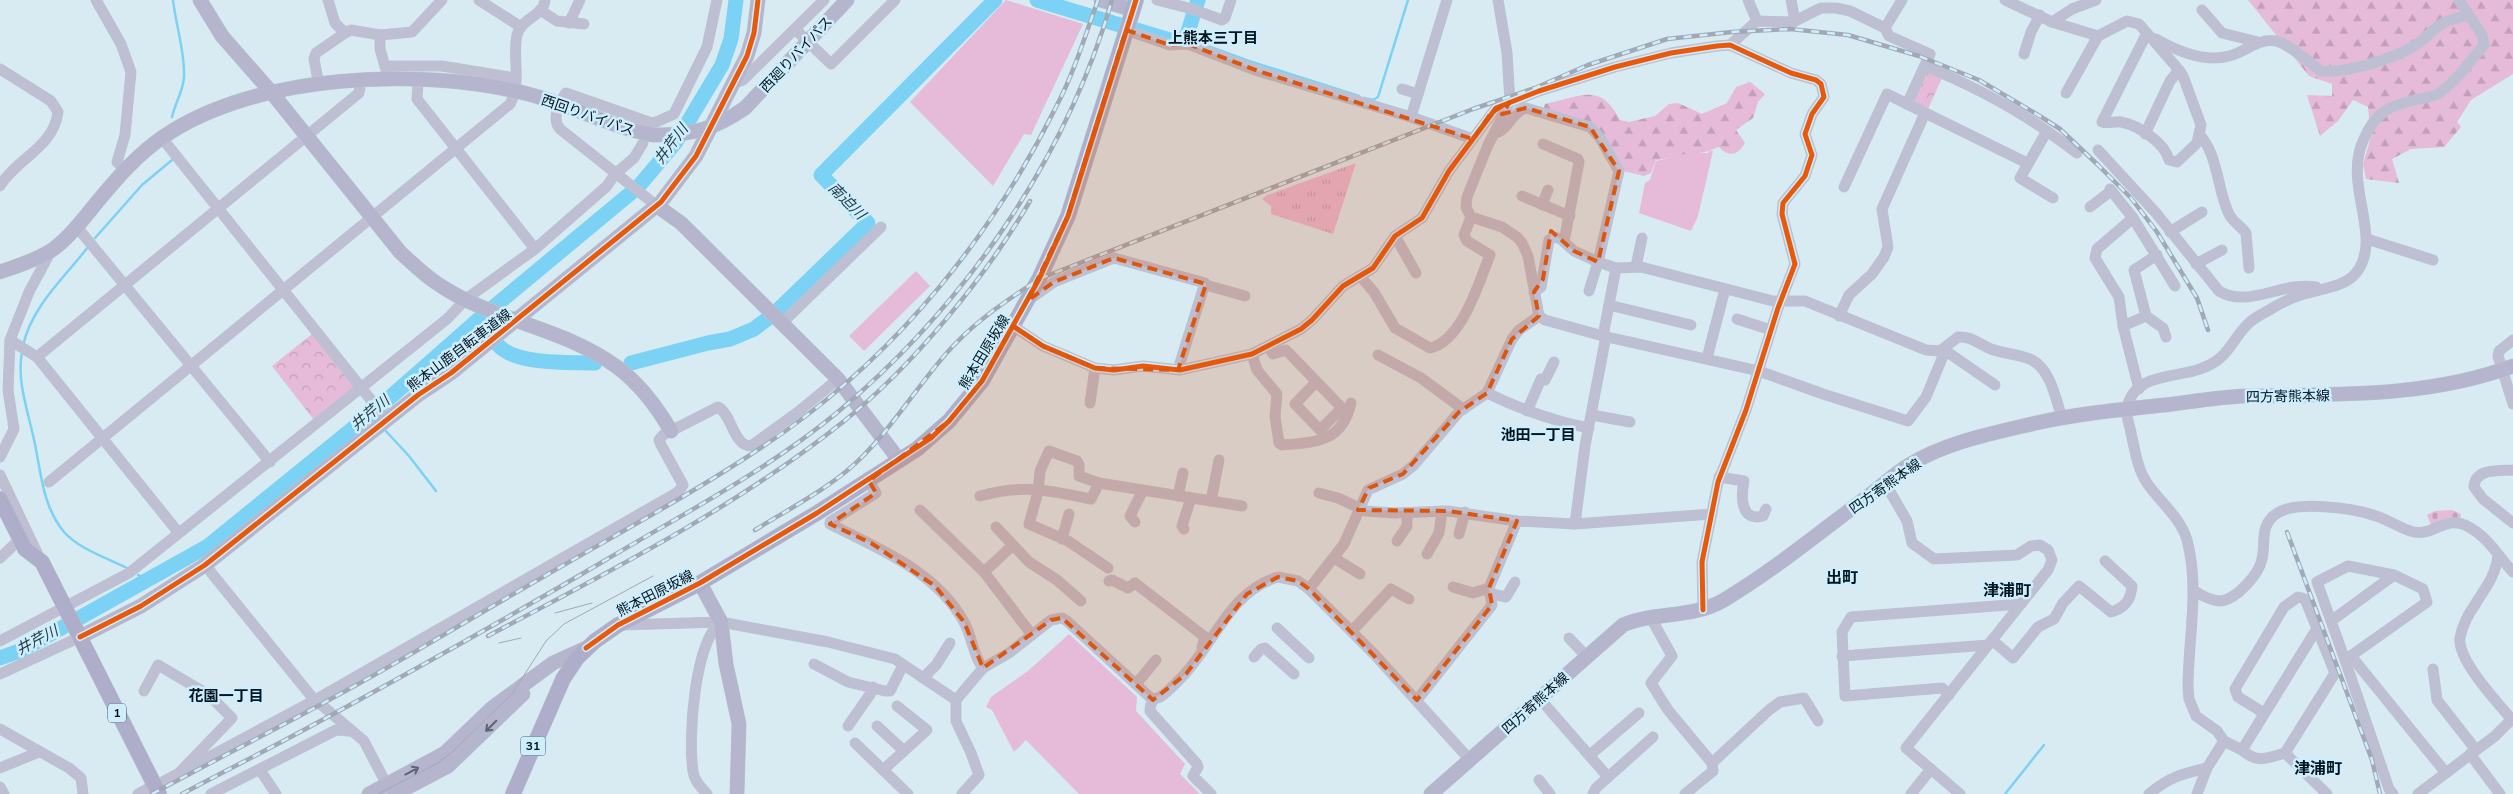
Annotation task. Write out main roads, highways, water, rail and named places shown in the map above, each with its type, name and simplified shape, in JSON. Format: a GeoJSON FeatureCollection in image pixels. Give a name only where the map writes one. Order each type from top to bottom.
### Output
{"type":"FeatureCollection","features":[{"type":"Feature","properties":{"kind":"main road","name":"熊本田原坂線"},"geometry":{"type":"LineString","coordinates":[[513,794],[554,698],[570,667],[586,648],[618,625],[700,583],[869,481],[931,438],[969,399],[982,381],[1027,302],[1068,216],[1134,5]]}},
{"type":"Feature","properties":{"kind":"main road","name":"1"},"geometry":{"type":"LineString","coordinates":[[0,499],[26,550],[42,562],[156,788]]}},
{"type":"Feature","properties":{"kind":"waterway"},"geometry":{"type":"LineString","coordinates":[[172,117],[184,77],[183,58],[173,0]]}},
{"type":"Feature","properties":{"kind":"waterway","name":"井芹川"},"geometry":{"type":"LineString","coordinates":[[0,658],[22,650],[208,546],[378,408],[478,320],[638,187],[676,142],[722,65],[731,39],[736,0]]}},
{"type":"Feature","properties":{"kind":"waterway","name":"南迫川"},"geometry":{"type":"LineString","coordinates":[[631,363],[730,339],[754,329],[775,313],[868,223],[821,175],[995,0]]}},
{"type":"Feature","properties":{"kind":"waterway","name":"南迫川"},"geometry":{"type":"LineString","coordinates":[[1037,0],[1173,41],[1186,38],[1198,0]]}},
{"type":"Feature","properties":{"kind":"waterway"},"geometry":{"type":"LineString","coordinates":[[1364,98],[1373,100],[1378,97],[1408,0]]}},
{"type":"Feature","properties":{"kind":"waterway"},"geometry":{"type":"LineString","coordinates":[[1186,38],[1249,61],[1359,96]]}},
{"type":"Feature","properties":{"kind":"waterway"},"geometry":{"type":"LineString","coordinates":[[95,238],[142,185],[172,160]]}},
{"type":"Feature","properties":{"kind":"waterway"},"geometry":{"type":"LineString","coordinates":[[23,346],[33,318],[41,305],[88,247]]}},
{"type":"Feature","properties":{"kind":"waterway","name":"南迫川"},"geometry":{"type":"LineString","coordinates":[[478,320],[490,336]]}},
{"type":"Feature","properties":{"kind":"waterway","name":"南迫川"},"geometry":{"type":"LineString","coordinates":[[498,345],[517,356],[529,359],[595,363]]}},
{"type":"Feature","properties":{"kind":"waterway"},"geometry":{"type":"LineString","coordinates":[[22,352],[23,392],[42,483],[50,509],[56,521],[70,538],[94,553],[127,568]]}},
{"type":"Feature","properties":{"kind":"waterway"},"geometry":{"type":"LineString","coordinates":[[368,415],[376,422]]}},
{"type":"Feature","properties":{"kind":"waterway"},"geometry":{"type":"LineString","coordinates":[[384,429],[409,456],[436,491]]}},
{"type":"Feature","properties":{"kind":"waterway"},"geometry":{"type":"LineString","coordinates":[[138,575],[148,579]]}},
{"type":"Feature","properties":{"kind":"waterway"},"geometry":{"type":"LineString","coordinates":[[2005,794],[2044,745]]}},
{"type":"Feature","properties":{"kind":"tram line"},"geometry":{"type":"LineString","coordinates":[[378,794],[436,764],[451,753],[512,694],[546,641],[564,624],[653,576]]}},
{"type":"Feature","properties":{"kind":"tram line"},"geometry":{"type":"LineString","coordinates":[[555,613],[592,603]]}},
{"type":"Feature","properties":{"kind":"tram line"},"geometry":{"type":"LineString","coordinates":[[499,643],[521,638]]}},
{"type":"Feature","properties":{"kind":"railway"},"geometry":{"type":"LineString","coordinates":[[152,794],[374,675],[665,507],[755,452],[826,400],[867,364],[904,327],[973,244],[1003,200],[1031,154],[1062,94],[1079,54],[1098,0]]}},
{"type":"Feature","properties":{"kind":"railway"},"geometry":{"type":"LineString","coordinates":[[182,794],[491,627],[754,472],[839,411],[885,369],[928,324],[969,276],[1006,225],[1039,172],[1068,116],[1092,59],[1112,0]]}},
{"type":"Feature","properties":{"kind":"railway"},"geometry":{"type":"LineString","coordinates":[[755,530],[812,496],[852,466],[888,428],[955,344],[985,317],[1039,279],[1473,109],[1535,88],[1588,65],[1667,39],[1732,32],[1790,29],[1848,35],[1919,56],[1979,80],[2060,129],[2131,198],[2157,232],[2197,298],[2208,330]]}},
{"type":"Feature","properties":{"kind":"railway"},"geometry":{"type":"LineString","coordinates":[[488,636],[671,537],[759,483],[843,422],[895,375],[946,319],[992,260],[1030,201]]}},
{"type":"Feature","properties":{"kind":"railway"},"geometry":{"type":"LineString","coordinates":[[2287,532],[2372,760],[2380,794]]}},
{"type":"Feature","properties":{"kind":"district","name":"上熊本三丁目"},"geometry":{"type":"Point","coordinates":[1213,38]}},
{"type":"Feature","properties":{"kind":"district","name":"池田一丁目"},"geometry":{"type":"Point","coordinates":[1538,435]}},
{"type":"Feature","properties":{"kind":"district","name":"出町"},"geometry":{"type":"Point","coordinates":[1842,577]}},
{"type":"Feature","properties":{"kind":"district","name":"津浦町"},"geometry":{"type":"Point","coordinates":[2007,590]}},
{"type":"Feature","properties":{"kind":"district","name":"花園一丁目"},"geometry":{"type":"Point","coordinates":[226,696]}},
{"type":"Feature","properties":{"kind":"district","name":"津浦町"},"geometry":{"type":"Point","coordinates":[2318,768]}}]}
